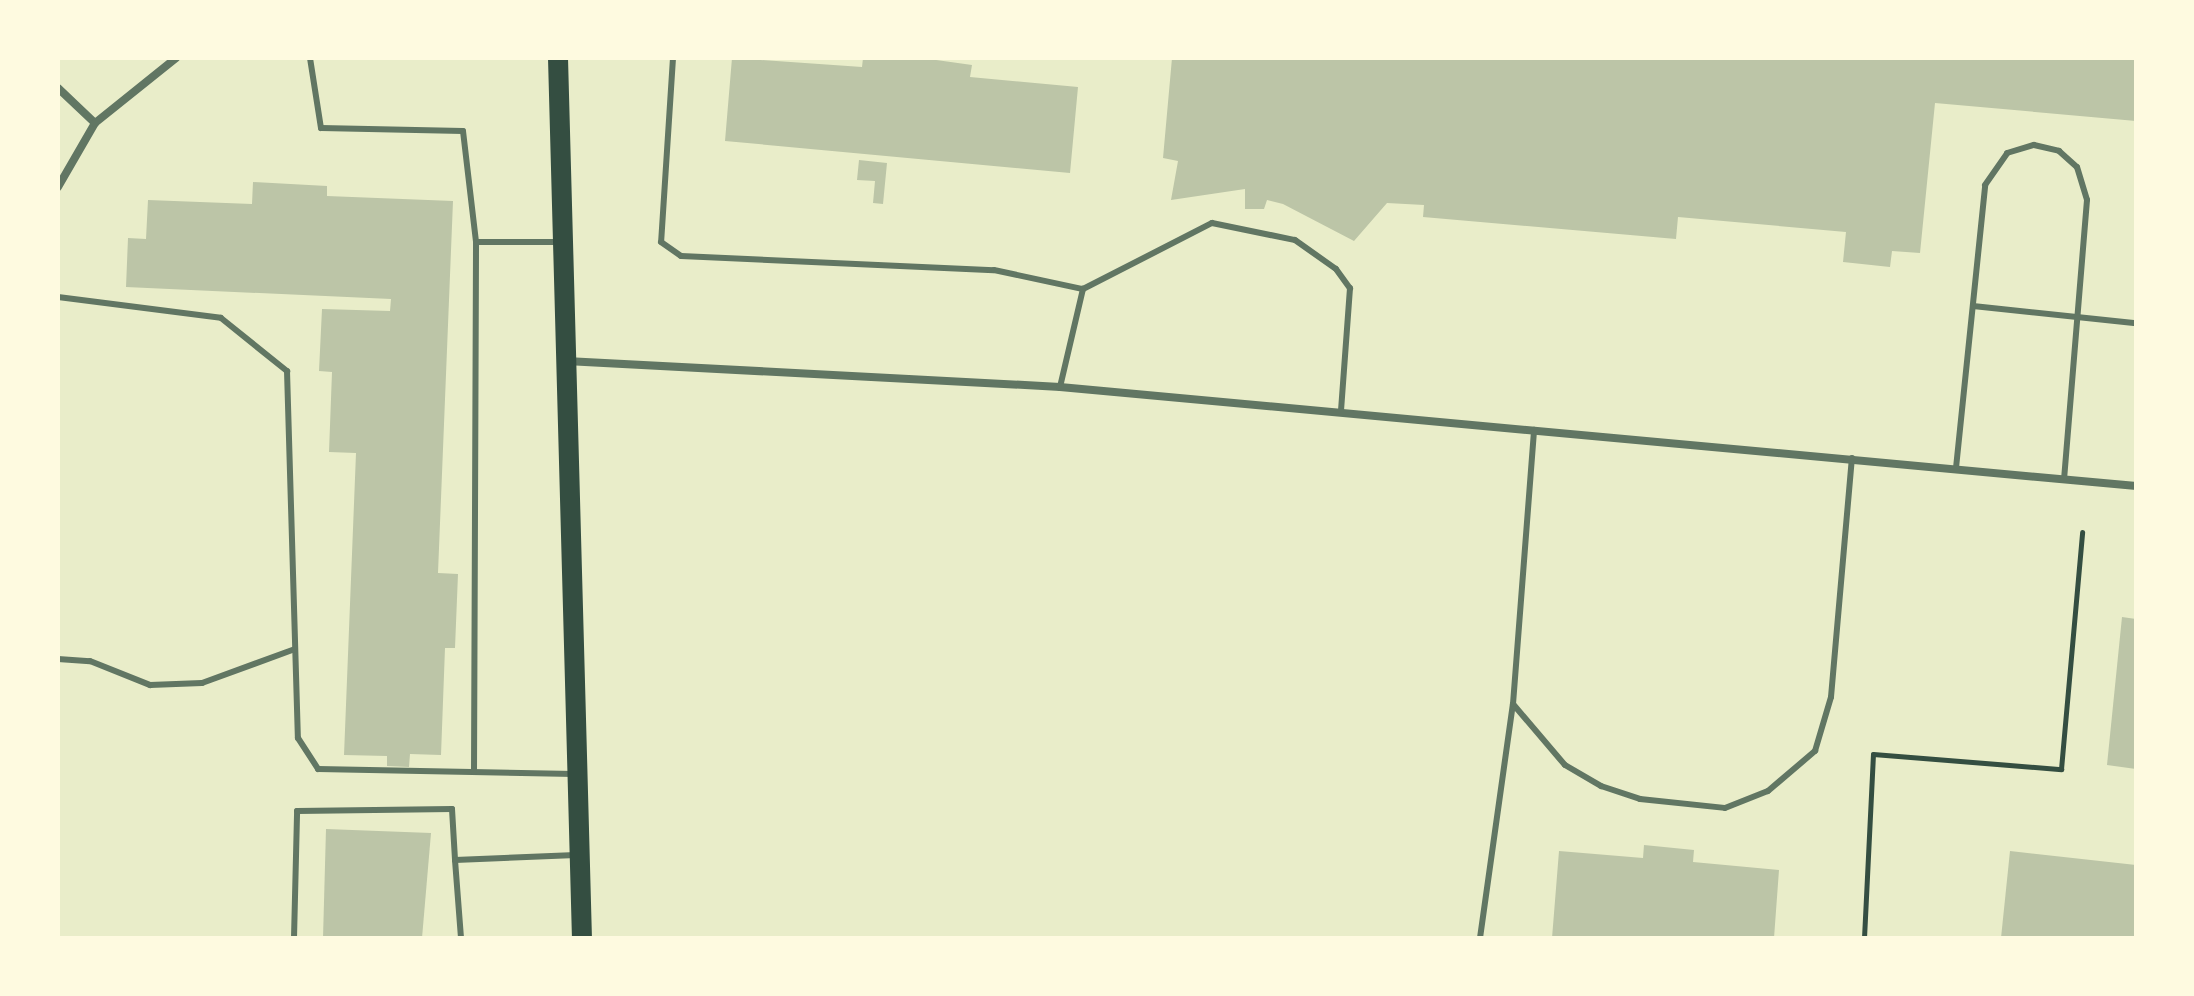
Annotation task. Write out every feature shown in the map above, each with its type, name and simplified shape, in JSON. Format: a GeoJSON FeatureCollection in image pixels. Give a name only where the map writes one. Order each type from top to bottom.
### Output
{"type":"FeatureCollection","features":[{"type":"Feature","properties":{"kind":"main road"},"geometry":{"type":"LineString","coordinates":[[558,58],[582,938]]}},
{"type":"Feature","properties":{"kind":"street"},"geometry":{"type":"LineString","coordinates":[[58,187],[95,123],[176,58]]}},
{"type":"Feature","properties":{"kind":"street"},"geometry":{"type":"LineString","coordinates":[[58,88],[95,123]]}},
{"type":"Feature","properties":{"kind":"street"},"geometry":{"type":"LineString","coordinates":[[565,360],[1060,387],[1341,410],[2136,486]]}},
{"type":"Feature","properties":{"kind":"lane"},"geometry":{"type":"LineString","coordinates":[[310,58],[321,128],[463,131],[476,242],[474,772]]}},
{"type":"Feature","properties":{"kind":"lane"},"geometry":{"type":"LineString","coordinates":[[673,58],[661,242],[681,256],[994,270],[1083,289],[1212,223],[1295,240],[1336,269],[1350,288],[1341,410]]}},
{"type":"Feature","properties":{"kind":"lane"},"geometry":{"type":"LineString","coordinates":[[1956,468],[1985,185],[2007,153],[2034,145],[2059,151],[2077,167],[2087,200],[2064,479]]}},
{"type":"Feature","properties":{"kind":"lane"},"geometry":{"type":"LineString","coordinates":[[476,242],[562,242]]}},
{"type":"Feature","properties":{"kind":"lane"},"geometry":{"type":"LineString","coordinates":[[1060,387],[1083,289]]}},
{"type":"Feature","properties":{"kind":"lane"},"geometry":{"type":"LineString","coordinates":[[58,297],[221,318],[287,371],[298,738],[318,769],[577,774]]}},
{"type":"Feature","properties":{"kind":"lane"},"geometry":{"type":"LineString","coordinates":[[1973,306],[2078,314],[2136,323]]}},
{"type":"Feature","properties":{"kind":"lane"},"geometry":{"type":"LineString","coordinates":[[1480,938],[1513,704],[1534,430]]}},
{"type":"Feature","properties":{"kind":"lane"},"geometry":{"type":"LineString","coordinates":[[1513,704],[1565,765],[1601,786],[1640,799],[1725,808],[1768,791],[1815,751],[1831,697],[1852,458]]}},
{"type":"Feature","properties":{"kind":"lane"},"geometry":{"type":"LineString","coordinates":[[58,659],[163,685],[202,683],[295,649]]}},
{"type":"Feature","properties":{"kind":"lane"},"geometry":{"type":"LineString","coordinates":[[294,938],[297,811],[452,809],[461,938]]}},
{"type":"Feature","properties":{"kind":"lane"},"geometry":{"type":"LineString","coordinates":[[455,860],[579,855]]}},
{"type":"Feature","properties":{"kind":"path"},"geometry":{"type":"LineString","coordinates":[[1864,938],[1873,754],[2061,769],[2082,532]]}},
{"type":"Feature","properties":{"kind":"building"},"geometry":{"type":"Polygon","coordinates":[[[732,58],[862,67],[863,58],[922,58],[972,65],[970,77],[1078,87],[1070,173],[725,141],[732,58]]]}},
{"type":"Feature","properties":{"kind":"building"},"geometry":{"type":"Polygon","coordinates":[[[1172,58],[2136,58],[2136,121],[1935,103],[1920,253],[1892,251],[1890,267],[1843,262],[1846,232],[1678,217],[1676,239],[1423,217],[1424,205],[1387,203],[1354,241],[1283,204],[1267,200],[1264,209],[1245,209],[1245,189],[1171,200],[1178,161],[1163,158],[1172,58]]]}},
{"type":"Feature","properties":{"kind":"building"},"geometry":{"type":"Polygon","coordinates":[[[859,160],[887,163],[883,204],[873,203],[875,181],[857,180],[859,160]]]}},
{"type":"Feature","properties":{"kind":"building"},"geometry":{"type":"Polygon","coordinates":[[[253,182],[327,186],[327,196],[453,201],[438,573],[458,574],[455,648],[445,648],[441,755],[410,754],[409,767],[387,766],[387,756],[344,755],[356,453],[329,452],[332,372],[319,371],[322,309],[390,311],[391,299],[126,287],[128,238],[146,239],[148,200],[252,204],[253,182]]]}},
{"type":"Feature","properties":{"kind":"building"},"geometry":{"type":"Polygon","coordinates":[[[2122,617],[2136,619],[2136,769],[2107,765],[2122,617]]]}},
{"type":"Feature","properties":{"kind":"building"},"geometry":{"type":"Polygon","coordinates":[[[326,829],[431,833],[422,938],[323,938],[326,829]]]}},
{"type":"Feature","properties":{"kind":"building"},"geometry":{"type":"Polygon","coordinates":[[[1644,845],[1694,850],[1693,862],[1779,870],[1774,938],[1552,938],[1559,851],[1643,858],[1644,845]]]}},
{"type":"Feature","properties":{"kind":"building"},"geometry":{"type":"Polygon","coordinates":[[[2010,851],[2136,865],[2136,938],[2001,938],[2010,851]]]}}]}
